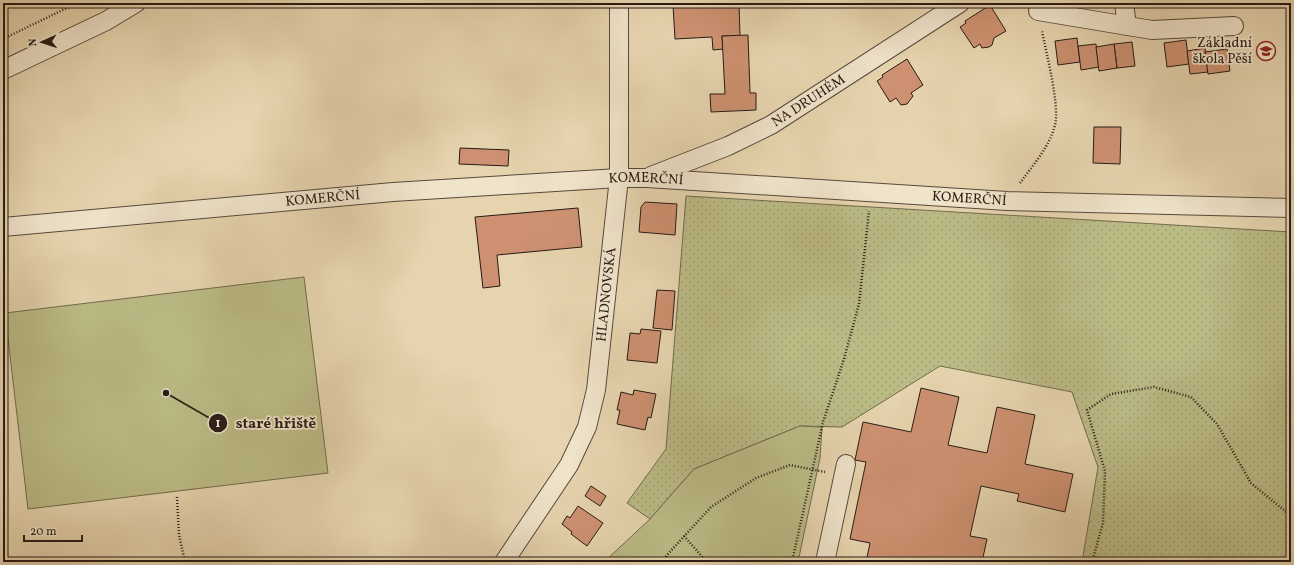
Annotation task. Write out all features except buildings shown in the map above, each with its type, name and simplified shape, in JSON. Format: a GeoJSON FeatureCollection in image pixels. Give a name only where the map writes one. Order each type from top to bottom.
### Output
{"type":"FeatureCollection","features":[{"type":"Feature","properties":{"kind":"street"},"geometry":{"type":"LineString","coordinates":[[3,70],[106,21],[136,3]]}},
{"type":"Feature","properties":{"kind":"street","name":"HLADNOVSKÁ"},"geometry":{"type":"LineString","coordinates":[[504,562],[569,465],[587,427],[596,390],[619,178],[619,3]]}},
{"type":"Feature","properties":{"kind":"street","name":"NA DRUHÉM"},"geometry":{"type":"LineString","coordinates":[[647,178],[728,146],[771,125],[960,3]]}},
{"type":"Feature","properties":{"kind":"street"},"geometry":{"type":"LineString","coordinates":[[1124,3],[1127,26]]}},
{"type":"Feature","properties":{"kind":"street"},"geometry":{"type":"LineString","coordinates":[[1038,11],[1152,30],[1234,26]]}},
{"type":"Feature","properties":{"kind":"street","name":"KOMERČNÍ"},"geometry":{"type":"LineString","coordinates":[[3,227],[393,192],[619,178],[647,178],[1008,201],[1291,208]]}},
{"type":"Feature","properties":{"kind":"street"},"geometry":{"type":"LineString","coordinates":[[825,562],[845,470]]}},
{"type":"Feature","properties":{"kind":"path"},"geometry":{"type":"LineString","coordinates":[[3,39],[77,3]]}},
{"type":"Feature","properties":{"kind":"path"},"geometry":{"type":"LineString","coordinates":[[1008,201],[1047,145],[1055,124],[1054,96],[1038,11]]}},
{"type":"Feature","properties":{"kind":"path"},"geometry":{"type":"LineString","coordinates":[[792,562],[811,469],[823,422],[860,304],[871,193]]}},
{"type":"Feature","properties":{"kind":"path"},"geometry":{"type":"LineString","coordinates":[[1092,562],[1103,523],[1105,470],[1087,410],[1111,394],[1154,387],[1191,397],[1217,424],[1251,483],[1291,516]]}},
{"type":"Feature","properties":{"kind":"path"},"geometry":{"type":"LineString","coordinates":[[663,562],[667,555],[711,507],[756,478],[790,465],[811,469],[845,470]]}},
{"type":"Feature","properties":{"kind":"path"},"geometry":{"type":"LineString","coordinates":[[177,497],[179,535],[185,562]]}},
{"type":"Feature","properties":{"kind":"path"},"geometry":{"type":"LineString","coordinates":[[684,536],[707,562]]}},
{"type":"Feature","properties":{"kind":"green space"},"geometry":{"type":"Polygon","coordinates":[[[686,196],[1291,232],[1291,562],[1082,562],[1098,467],[1072,392],[940,366],[842,427],[800,426],[694,469],[650,519],[627,503],[666,449],[686,196]]]}},
{"type":"Feature","properties":{"kind":"green space"},"geometry":{"type":"Polygon","coordinates":[[[304,277],[328,473],[28,509],[5,313],[304,277]]]}},
{"type":"Feature","properties":{"kind":"green space"},"geometry":{"type":"Polygon","coordinates":[[[800,426],[822,427],[820,458],[798,562],[604,562],[650,519],[694,469],[800,426]]]}},
{"type":"Feature","properties":{"kind":"place","name":"Základní škola Pěší"},"geometry":{"type":"Point","coordinates":[1266,51]}},
{"type":"Feature","properties":{"kind":"place","name":"staré hřiště"},"geometry":{"type":"Point","coordinates":[166,393]}}]}
